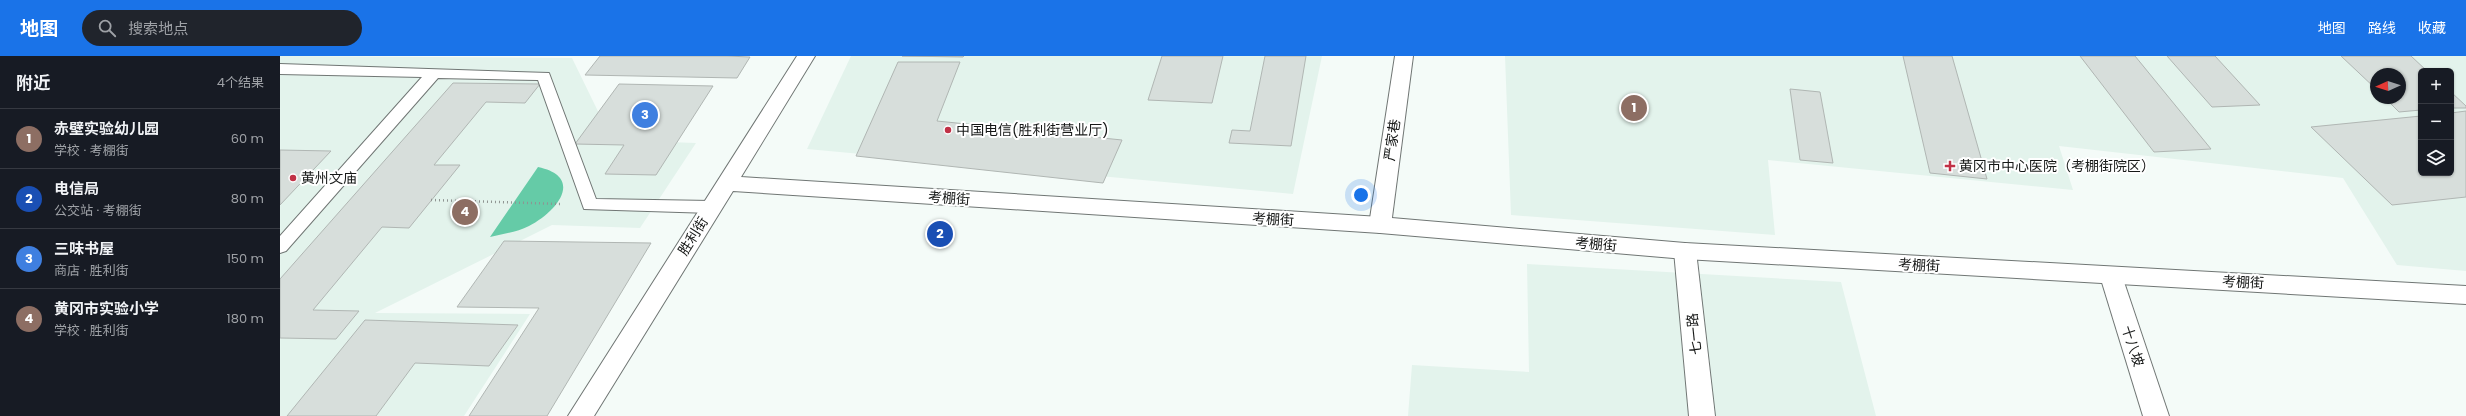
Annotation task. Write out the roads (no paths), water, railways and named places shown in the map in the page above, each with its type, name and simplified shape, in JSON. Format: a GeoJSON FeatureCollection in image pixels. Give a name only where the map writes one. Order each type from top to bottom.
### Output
{"type":"FeatureCollection","features":[{"type":"Feature","properties":{"kind":"street","name":"胜利街"},"geometry":{"type":"LineString","coordinates":[[581,416],[806,56]]}},
{"type":"Feature","properties":{"kind":"street","name":"严家巷"},"geometry":{"type":"LineString","coordinates":[[1380,225],[1404,56]]}},
{"type":"Feature","properties":{"kind":"street","name":"考棚街"},"geometry":{"type":"LineString","coordinates":[[726,183],[1380,225],[1685,252],[2466,295]]}},
{"type":"Feature","properties":{"kind":"street","name":"七一路"},"geometry":{"type":"LineString","coordinates":[[1685,252],[1702,416]]}},
{"type":"Feature","properties":{"kind":"street","name":"十八坡"},"geometry":{"type":"LineString","coordinates":[[2111,276],[2156,416]]}},
{"type":"Feature","properties":{"kind":"lane"},"geometry":{"type":"LineString","coordinates":[[280,69],[544,76],[590,205],[711,207]]}},
{"type":"Feature","properties":{"kind":"lane"},"geometry":{"type":"LineString","coordinates":[[280,247],[434,73]]}},
{"type":"Feature","properties":{"kind":"place","name":"赤壁实验幼儿园"},"geometry":{"type":"Point","coordinates":[1634,108]}},
{"type":"Feature","properties":{"kind":"place","name":"三味书屋"},"geometry":{"type":"Point","coordinates":[645,115]}},
{"type":"Feature","properties":{"kind":"place","name":"中国电信(胜利街营业厅)"},"geometry":{"type":"Point","coordinates":[948,130]}},
{"type":"Feature","properties":{"kind":"place","name":"黄冈市中心医院（考棚街院区）"},"geometry":{"type":"Point","coordinates":[1950,166]}},
{"type":"Feature","properties":{"kind":"place","name":"黄州文庙"},"geometry":{"type":"Point","coordinates":[293,178]}},
{"type":"Feature","properties":{"kind":"place","name":"黄冈市实验小学"},"geometry":{"type":"Point","coordinates":[465,212]}},
{"type":"Feature","properties":{"kind":"place","name":"电信局"},"geometry":{"type":"Point","coordinates":[940,234]}}]}
